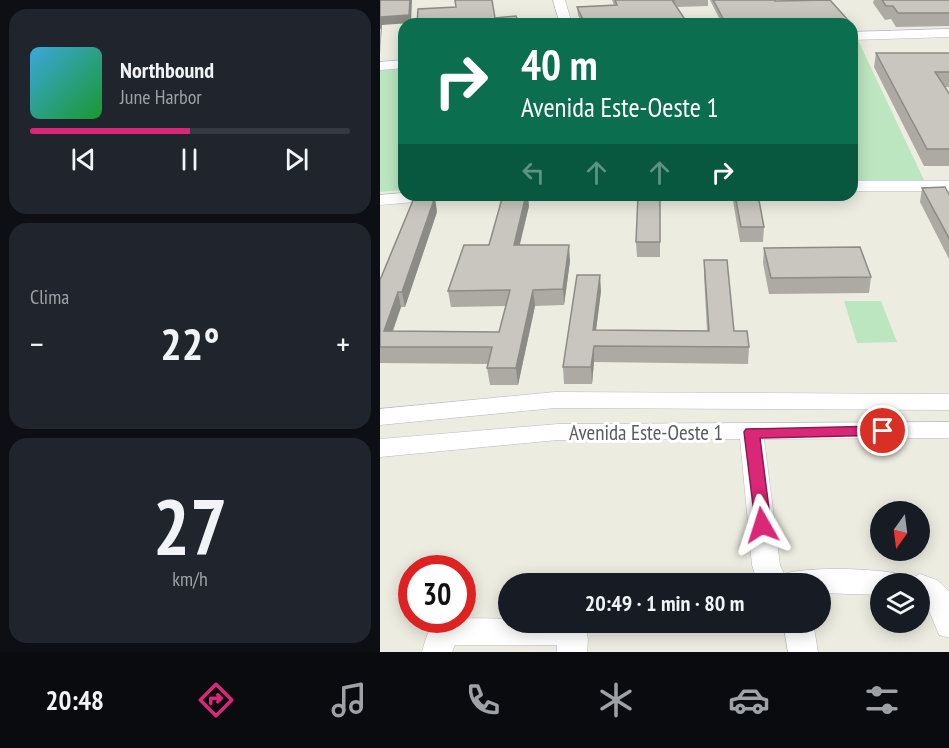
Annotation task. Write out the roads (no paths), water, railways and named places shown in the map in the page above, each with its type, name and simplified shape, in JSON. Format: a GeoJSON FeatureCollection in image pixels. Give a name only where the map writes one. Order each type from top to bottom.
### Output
{"type":"FeatureCollection","features":[{"type":"Feature","properties":{"kind":"street"},"geometry":{"type":"LineString","coordinates":[[560,0],[564,18]]}},
{"type":"Feature","properties":{"kind":"street"},"geometry":{"type":"LineString","coordinates":[[858,36],[950,33]]}},
{"type":"Feature","properties":{"kind":"street"},"geometry":{"type":"LineString","coordinates":[[380,66],[398,64]]}},
{"type":"Feature","properties":{"kind":"street"},"geometry":{"type":"LineString","coordinates":[[858,186],[950,186]]}},
{"type":"Feature","properties":{"kind":"street"},"geometry":{"type":"LineString","coordinates":[[380,200],[398,198]]}},
{"type":"Feature","properties":{"kind":"street"},"geometry":{"type":"LineString","coordinates":[[380,417],[555,400],[950,402]]}},
{"type":"Feature","properties":{"kind":"street","name":"Avenida Este-Oeste 1"},"geometry":{"type":"LineString","coordinates":[[380,448],[558,432],[950,430]]}},
{"type":"Feature","properties":{"kind":"street"},"geometry":{"type":"LineString","coordinates":[[751,432],[766,565],[769,573]]}},
{"type":"Feature","properties":{"kind":"street"},"geometry":{"type":"LineString","coordinates":[[831,581],[870,583]]}},
{"type":"Feature","properties":{"kind":"street"},"geometry":{"type":"LineString","coordinates":[[930,590],[939,599],[950,626]]}},
{"type":"Feature","properties":{"kind":"street"},"geometry":{"type":"LineString","coordinates":[[437,652],[442,637],[450,632],[568,632],[573,635],[572,652]]}},
{"type":"Feature","properties":{"kind":"street"},"geometry":{"type":"LineString","coordinates":[[800,633],[803,652]]}}]}
